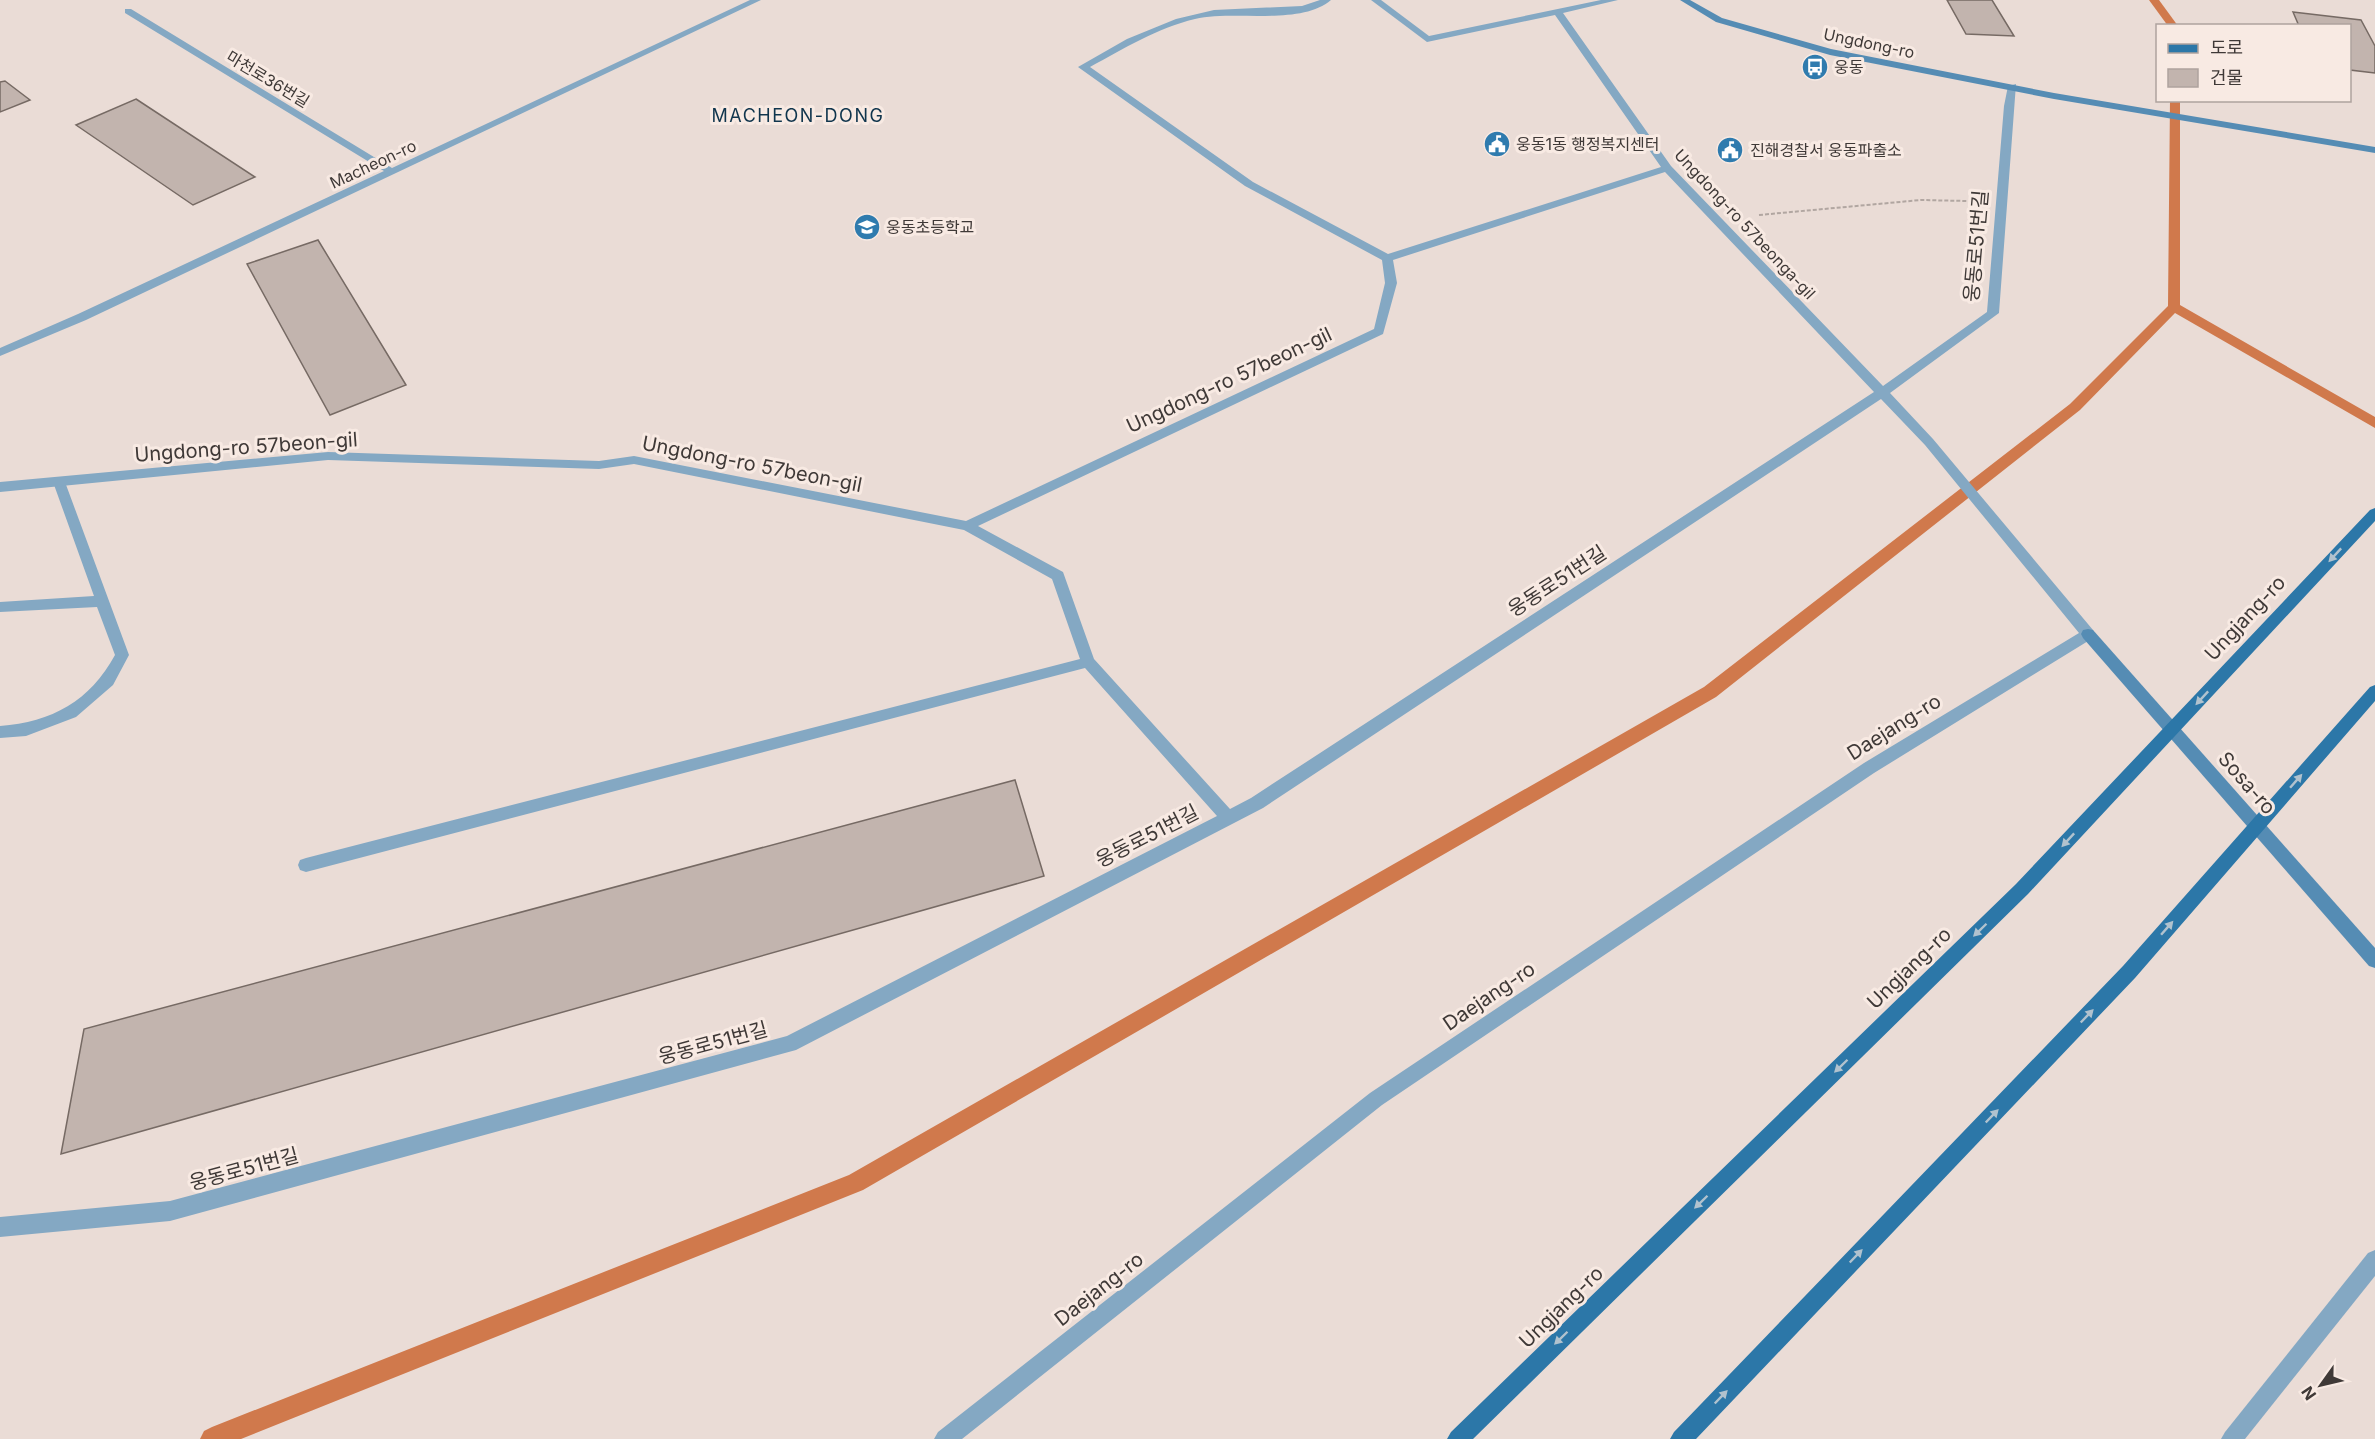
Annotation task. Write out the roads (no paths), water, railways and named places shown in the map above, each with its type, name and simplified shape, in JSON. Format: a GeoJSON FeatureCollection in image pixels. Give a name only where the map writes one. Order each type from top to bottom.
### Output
{"type":"FeatureCollection","features":[{"type":"Feature","properties":{"kind":"main road","name":"Ungdong-ro"},"geometry":{"type":"LineString","coordinates":[[1684,0],[1719,20],[1830,52],[2013,86],[2054,96],[2375,150]]}},
{"type":"Feature","properties":{"kind":"main road","name":"Ungjang-ro"},"geometry":{"type":"LineString","coordinates":[[1458,1439],[2022,889],[2375,513]]}},
{"type":"Feature","properties":{"kind":"main road","name":"Sosa-ro"},"geometry":{"type":"LineString","coordinates":[[2088,634],[2375,960]]}},
{"type":"Feature","properties":{"kind":"main road"},"geometry":{"type":"LineString","coordinates":[[1681,1439],[2128,972],[2375,691]]}},
{"type":"Feature","properties":{"kind":"street","name":"Macheon-ro"},"geometry":{"type":"LineString","coordinates":[[0,352],[93,312],[757,0]]}},
{"type":"Feature","properties":{"kind":"street"},"geometry":{"type":"LineString","coordinates":[[1327,0],[1318,6],[1269,12],[1214,13],[1151,30],[1083,67],[1249,184],[1387,258],[1667,168]]}},
{"type":"Feature","properties":{"kind":"street"},"geometry":{"type":"LineString","coordinates":[[1375,0],[1427,39],[1614,0]]}},
{"type":"Feature","properties":{"kind":"street","name":"마천로36번길"},"geometry":{"type":"LineString","coordinates":[[128,11],[392,171]]}},
{"type":"Feature","properties":{"kind":"street","name":"Ungdong-ro 57beonga-gil"},"geometry":{"type":"LineString","coordinates":[[1557,12],[1667,168],[1929,442],[2088,634]]}},
{"type":"Feature","properties":{"kind":"street","name":"웅동로51번길"},"geometry":{"type":"LineString","coordinates":[[0,1227],[170,1211],[790,1044],[1257,803],[1882,392],[1993,313],[2009,106],[2013,86]]}},
{"type":"Feature","properties":{"kind":"street","name":"Ungdong-ro 57beon-gil"},"geometry":{"type":"LineString","coordinates":[[0,487],[328,456],[599,465],[634,460],[967,526],[1379,331],[1391,283],[1387,258]]}},
{"type":"Feature","properties":{"kind":"street"},"geometry":{"type":"LineString","coordinates":[[0,732],[26,730],[71,713],[108,681],[122,655],[59,482]]}},
{"type":"Feature","properties":{"kind":"street"},"geometry":{"type":"LineString","coordinates":[[967,526],[1058,576],[1088,662],[1228,818]]}},
{"type":"Feature","properties":{"kind":"street"},"geometry":{"type":"LineString","coordinates":[[0,607],[102,601]]}},
{"type":"Feature","properties":{"kind":"street","name":"Daejang-ro"},"geometry":{"type":"LineString","coordinates":[[945,1439],[1376,1099],[1869,768],[2088,634]]}},
{"type":"Feature","properties":{"kind":"street"},"geometry":{"type":"LineString","coordinates":[[306,866],[1088,662]]}},
{"type":"Feature","properties":{"kind":"street"},"geometry":{"type":"LineString","coordinates":[[2232,1439],[2375,1260]]}},
{"type":"Feature","properties":{"kind":"waterway"},"geometry":{"type":"LineString","coordinates":[[2154,0],[2172,24]]}},
{"type":"Feature","properties":{"kind":"waterway"},"geometry":{"type":"LineString","coordinates":[[2174,307],[2175,102]]}},
{"type":"Feature","properties":{"kind":"waterway"},"geometry":{"type":"LineString","coordinates":[[212,1439],[856,1183],[1710,692],[2075,407],[2174,307]]}},
{"type":"Feature","properties":{"kind":"waterway"},"geometry":{"type":"LineString","coordinates":[[2174,307],[2375,423]]}},
{"type":"Feature","properties":{"kind":"place","name":"웅동"},"geometry":{"type":"Point","coordinates":[1815,67]}},
{"type":"Feature","properties":{"kind":"place","name":"웅동1동 행정복지센터"},"geometry":{"type":"Point","coordinates":[1497,144]}},
{"type":"Feature","properties":{"kind":"place","name":"진해경찰서 웅동파출소"},"geometry":{"type":"Point","coordinates":[1730,150]}},
{"type":"Feature","properties":{"kind":"place","name":"웅동초등학교"},"geometry":{"type":"Point","coordinates":[867,227]}},
{"type":"Feature","properties":{"kind":"district","name":"MACHEON-DONG"},"geometry":{"type":"Point","coordinates":[798,116]}}]}
